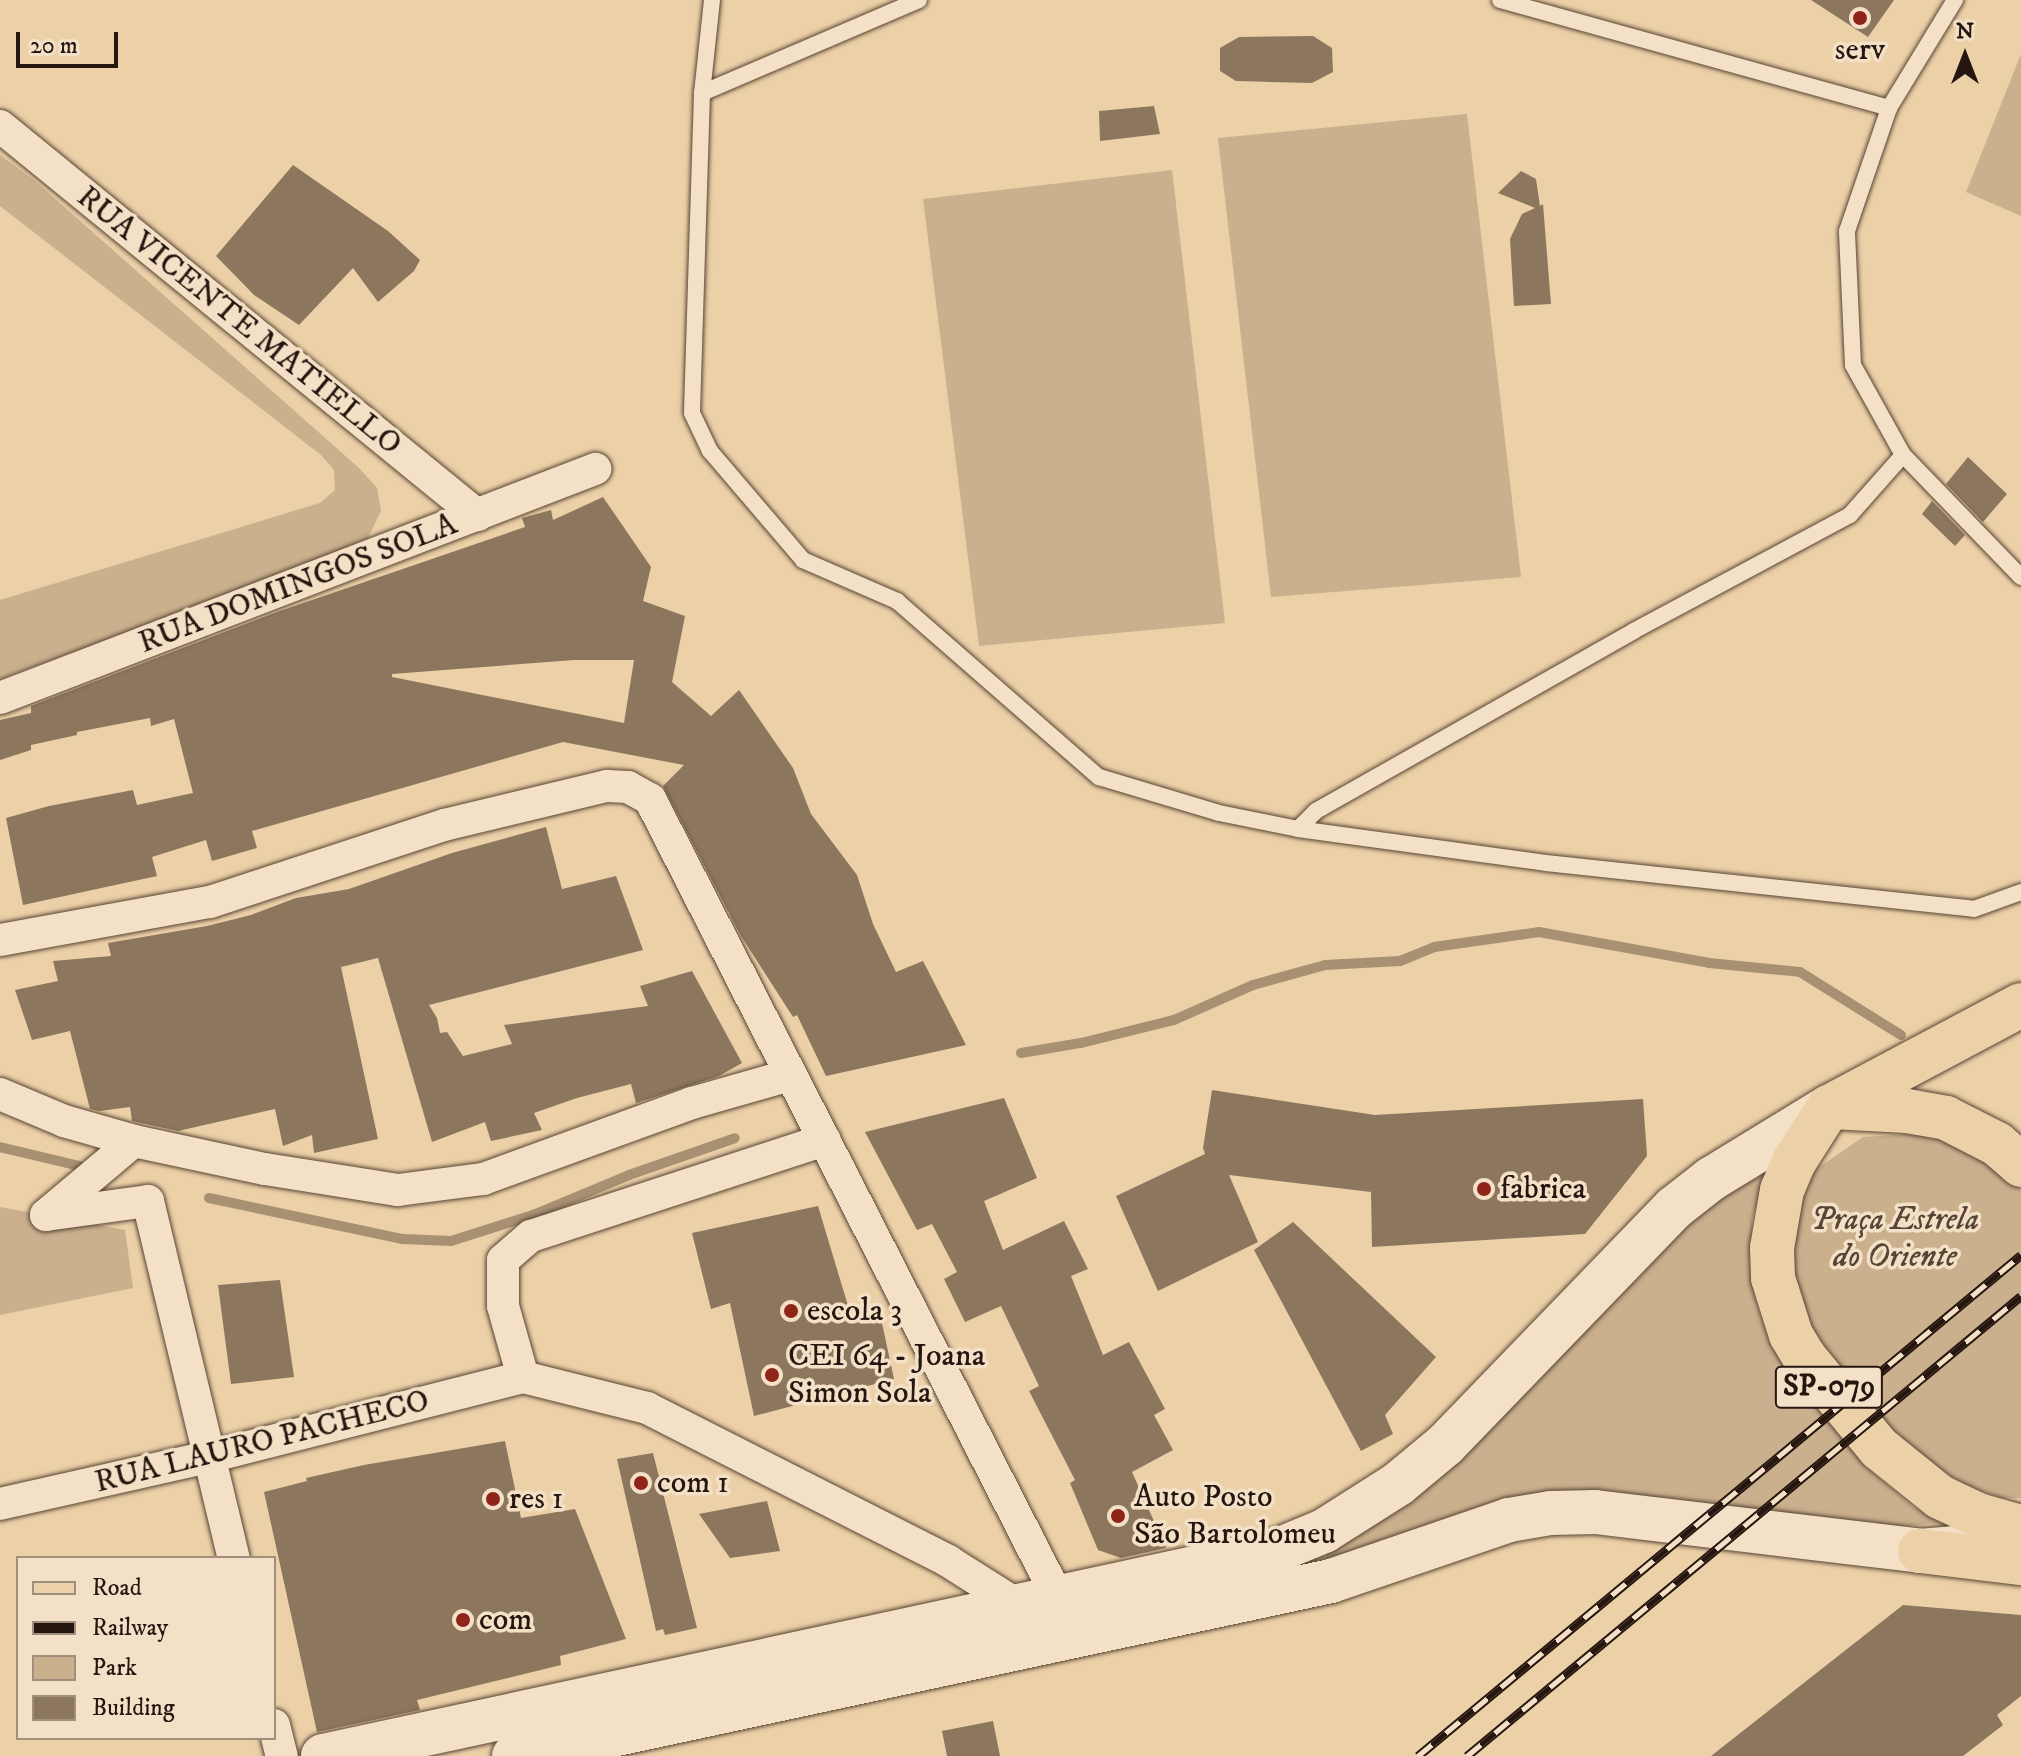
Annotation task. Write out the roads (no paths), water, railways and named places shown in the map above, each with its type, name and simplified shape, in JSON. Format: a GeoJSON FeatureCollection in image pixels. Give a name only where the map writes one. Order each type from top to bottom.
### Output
{"type":"FeatureCollection","features":[{"type":"Feature","properties":{"kind":"main road","name":"SP-079"},"geometry":{"type":"LineString","coordinates":[[2021,1005],[1829,1107],[1794,1162],[1774,1219],[1773,1278],[1791,1335],[1814,1369],[1899,1468],[1940,1497],[1978,1515],[2021,1527]]}},
{"type":"Feature","properties":{"kind":"main road"},"geometry":{"type":"LineString","coordinates":[[514,1756],[1048,1614],[1278,1550],[1324,1531],[1372,1501],[1446,1444],[1674,1208],[1711,1179],[1829,1107],[1907,1111],[1946,1118],[1997,1144],[2021,1165]]}},
{"type":"Feature","properties":{"kind":"main road"},"geometry":{"type":"LineString","coordinates":[[323,1756],[1048,1614],[1331,1581],[1509,1520],[1551,1513],[1595,1512],[2021,1563]]}},
{"type":"Feature","properties":{"kind":"main road"},"geometry":{"type":"LineString","coordinates":[[1920,1551],[2021,1537]]}},
{"type":"Feature","properties":{"kind":"street","name":"RUA VICENTE MATIELLO"},"geometry":{"type":"LineString","coordinates":[[0,126],[477,515]]}},
{"type":"Feature","properties":{"kind":"street","name":"RUA DOMINGOS SOLA"},"geometry":{"type":"LineString","coordinates":[[0,698],[595,469]]}},
{"type":"Feature","properties":{"kind":"street"},"geometry":{"type":"LineString","coordinates":[[2,930],[210,902],[444,825],[607,786],[628,787],[650,799],[825,1140],[1048,1614]]}},
{"type":"Feature","properties":{"kind":"street"},"geometry":{"type":"LineString","coordinates":[[0,1094],[64,1121],[134,1141],[265,1169],[398,1190],[483,1179],[692,1103],[790,1075]]}},
{"type":"Feature","properties":{"kind":"street"},"geometry":{"type":"LineString","coordinates":[[825,1140],[531,1236],[503,1260],[503,1306],[523,1377],[647,1408],[1048,1614]]}},
{"type":"Feature","properties":{"kind":"street"},"geometry":{"type":"LineString","coordinates":[[134,1141],[46,1215],[148,1201],[234,1556]]}},
{"type":"Feature","properties":{"kind":"street","name":"RUA LAURO PACHECO"},"geometry":{"type":"LineString","coordinates":[[0,1504],[209,1457],[523,1377]]}},
{"type":"Feature","properties":{"kind":"lane"},"geometry":{"type":"LineString","coordinates":[[712,0],[702,93],[692,413],[710,451],[803,560],[897,601],[1099,777],[1219,813],[1298,829],[1546,863],[1974,909],[2021,892]]}},
{"type":"Feature","properties":{"kind":"lane"},"geometry":{"type":"LineString","coordinates":[[702,93],[919,0]]}},
{"type":"Feature","properties":{"kind":"lane"},"geometry":{"type":"LineString","coordinates":[[1500,0],[1889,108]]}},
{"type":"Feature","properties":{"kind":"lane"},"geometry":{"type":"LineString","coordinates":[[1955,0],[1889,108],[1847,231],[1853,365],[1903,455],[2021,577]]}},
{"type":"Feature","properties":{"kind":"lane"},"geometry":{"type":"LineString","coordinates":[[1298,829],[1316,811],[1634,631],[1850,515],[1903,455]]}},
{"type":"Feature","properties":{"kind":"waterway"},"geometry":{"type":"LineString","coordinates":[[1021,1053],[1081,1043],[1174,1020],[1253,985],[1325,965],[1400,961],[1434,947],[1539,932],[1709,963],[1800,972],[1901,1035]]}},
{"type":"Feature","properties":{"kind":"waterway"},"geometry":{"type":"LineString","coordinates":[[209,1198],[402,1239],[451,1241],[533,1215],[629,1175],[735,1138]]}},
{"type":"Feature","properties":{"kind":"waterway"},"geometry":{"type":"LineString","coordinates":[[0,1147],[80,1166]]}},
{"type":"Feature","properties":{"kind":"railway"},"geometry":{"type":"LineString","coordinates":[[1418,1756],[2021,1255]]}},
{"type":"Feature","properties":{"kind":"railway"},"geometry":{"type":"LineString","coordinates":[[1467,1756],[2021,1296]]}},
{"type":"Feature","properties":{"kind":"place","name":"serv"},"geometry":{"type":"Point","coordinates":[1860,18]}},
{"type":"Feature","properties":{"kind":"place","name":"fabrica"},"geometry":{"type":"Point","coordinates":[1484,1189]}},
{"type":"Feature","properties":{"kind":"place","name":"escola 3"},"geometry":{"type":"Point","coordinates":[791,1311]}},
{"type":"Feature","properties":{"kind":"place","name":"CEI 64 - Joana Simon Sola"},"geometry":{"type":"Point","coordinates":[772,1375]}},
{"type":"Feature","properties":{"kind":"place","name":"com 1"},"geometry":{"type":"Point","coordinates":[641,1483]}},
{"type":"Feature","properties":{"kind":"place","name":"res 1"},"geometry":{"type":"Point","coordinates":[493,1499]}},
{"type":"Feature","properties":{"kind":"place","name":"Auto Posto São Bartolomeu"},"geometry":{"type":"Point","coordinates":[1118,1516]}},
{"type":"Feature","properties":{"kind":"place","name":"com"},"geometry":{"type":"Point","coordinates":[463,1620]}},
{"type":"Feature","properties":{"kind":"park label","name":"Praça Estrela do Oriente"},"geometry":{"type":"Point","coordinates":[1895,1240]}}]}
